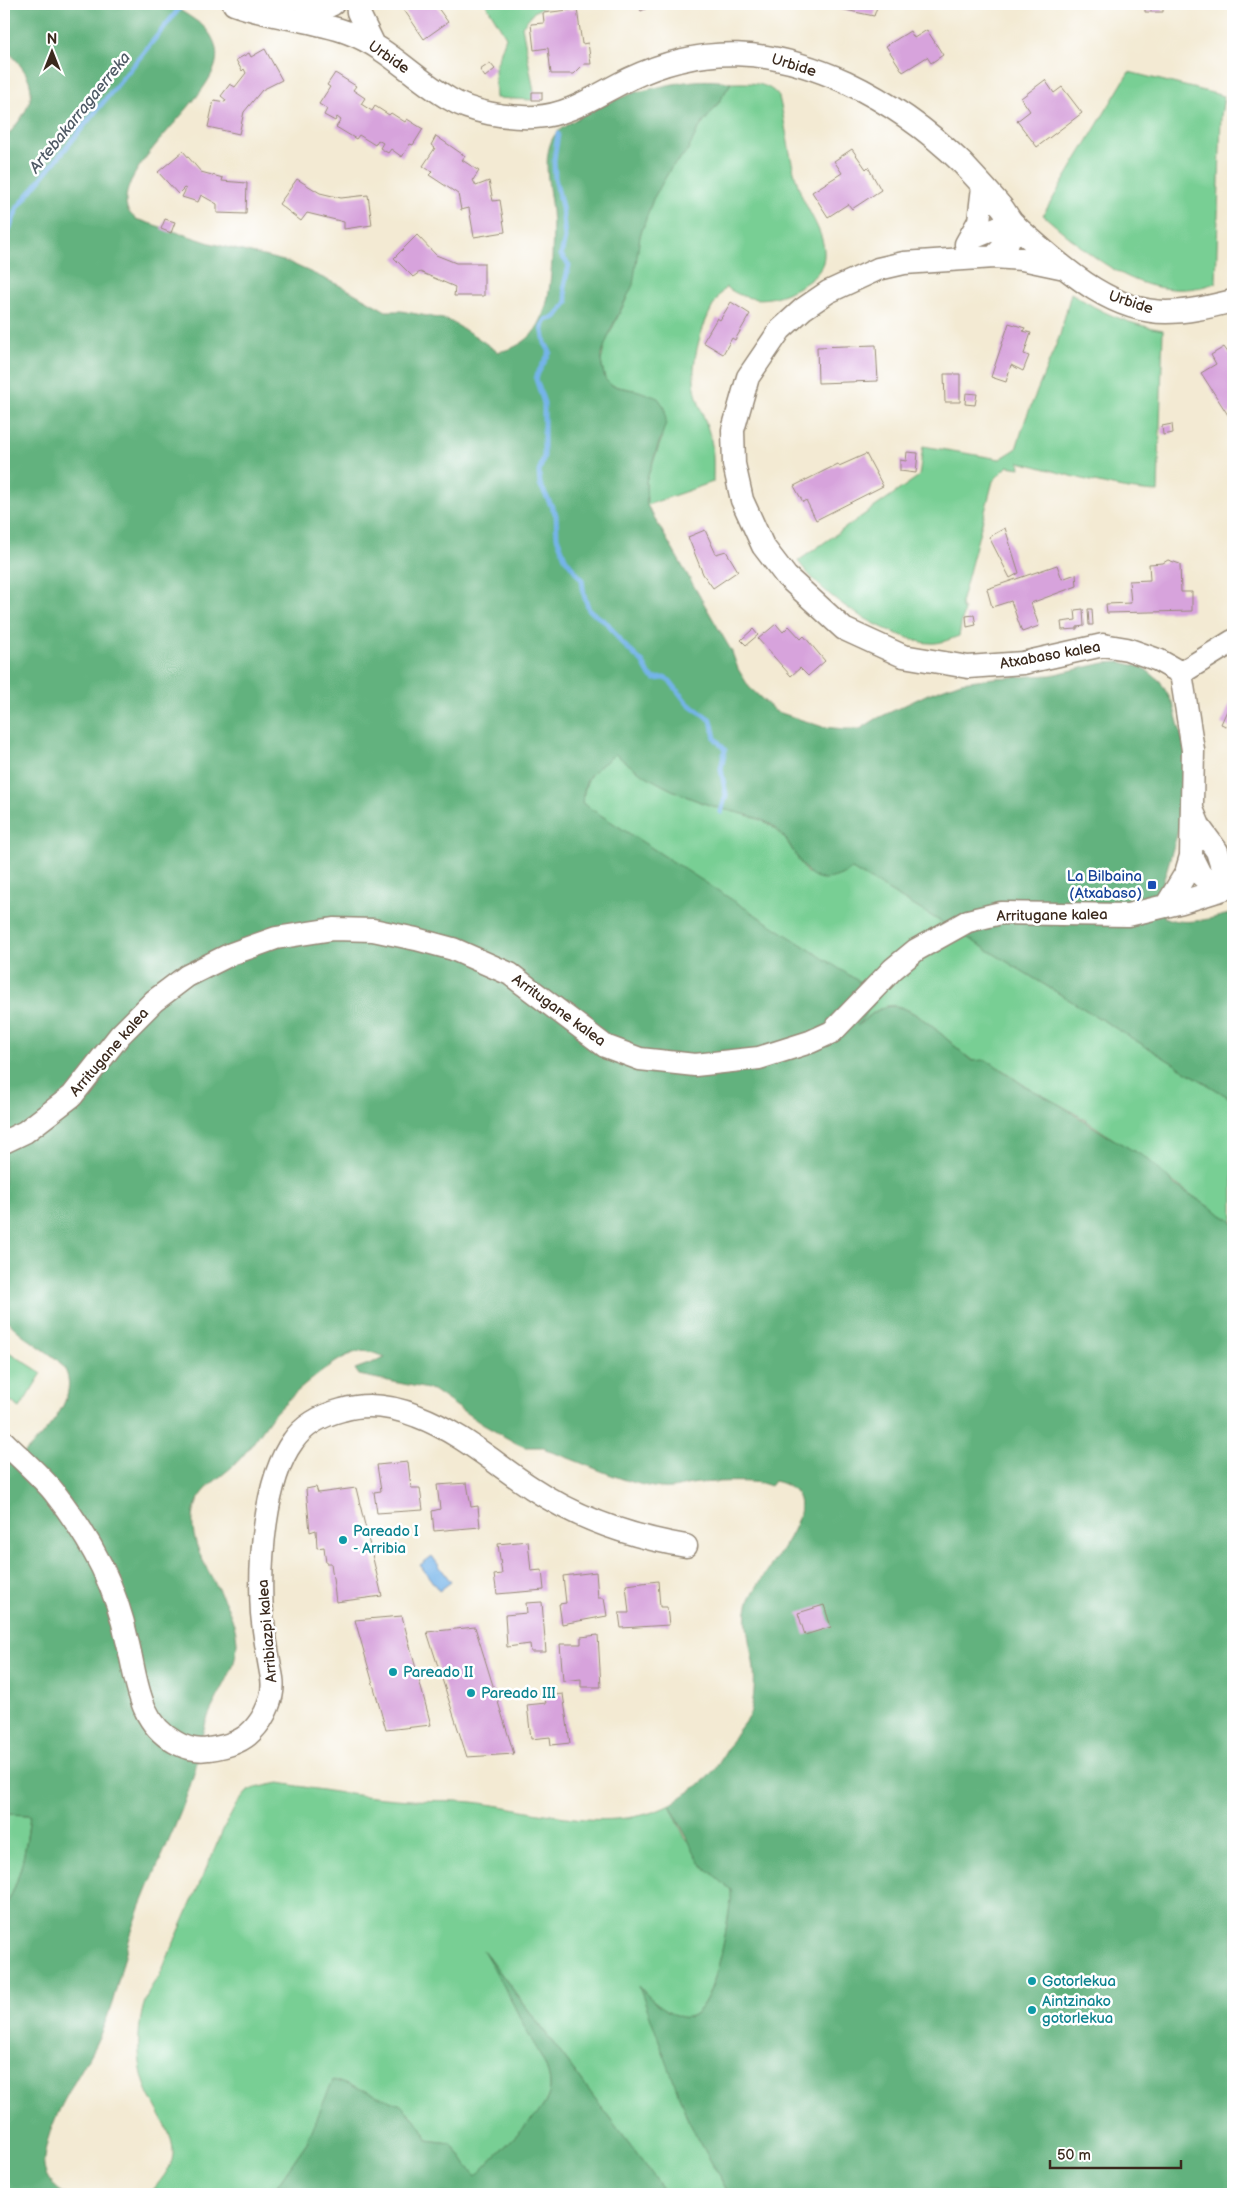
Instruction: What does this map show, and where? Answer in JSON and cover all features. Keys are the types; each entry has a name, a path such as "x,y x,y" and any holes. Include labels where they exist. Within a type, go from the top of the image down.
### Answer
{"street":[{"name":"Urbide","path":"234,4 349,32 374,45 448,98 474,111 534,117 562,113 660,66 694,57 742,53 778,58 846,82 893,109 937,141 963,164 1000,205 1013,223 1062,268 1113,300 1140,308 1164,312 1197,309 1233,301"},
{"path":"303,21 333,4"},
{"path":"334,29 335,10 338,4"},
{"path":"334,29 345,23 357,4"},
{"path":"357,4 358,12 374,45"},
{"path":"951,258 970,239 979,221 983,187"},
{"path":"970,239 999,226 1013,223 1008,242 994,257"},
{"name":"Atxabaso kalea","path":"1062,268 1022,259 994,257 904,262 878,269 828,292 803,309 780,330 748,377 733,430 734,464 742,500 763,546 786,576 844,628 903,656 968,668 1024,663 1103,645 1142,654 1158,660 1181,673"},
{"path":"1166,906 1186,872 1191,856 1192,730 1181,673 1233,641"},
{"path":"1192,808 1200,828 1225,854 1222,868 1225,889"},
{"path":"1191,856 1200,874 1225,889"},
{"name":"Arritugane kalea","path":"4,1142 25,1132 72,1096 120,1035 154,1001 186,976 231,954 276,938 333,929 373,930 416,938 453,949 510,974 605,1046 640,1059 695,1066 759,1058 810,1042 832,1032 893,969 916,950 968,921 1001,913 1128,915 1225,889"},
{"name":"Arribiazpi kalea","path":"4,1442 53,1491 74,1521 101,1566 118,1607 127,1638 139,1696 147,1716 162,1735 183,1747 205,1750 228,1746 251,1733 270,1703 273,1684 262,1614 261,1572 268,1514 275,1480 283,1456 295,1438 310,1425 328,1414 355,1406 386,1406 418,1416 473,1445 533,1489 579,1514 658,1542 686,1546"}],"green space":[{"path":"4,4 166,4 190,16 209,33 215,43 217,54 215,66 207,82 149,153 136,171 128,188 126,204 130,213 136,219 210,243 288,262 345,288 386,311 401,311 448,320 498,352 514,347 526,340 542,318 546,305 551,275 553,229 547,163 550,144 554,136 580,117 637,92 695,81 707,80 731,83 697,131 688,150 671,168 653,199 640,236 633,285 612,327 601,355 601,362 605,379 611,385 639,391 658,398 665,408 666,423 646,481 647,505 732,652 738,669 749,687 775,711 823,727 860,729 876,719 928,694 961,682 1051,675 1104,663 1121,662 1144,668 1160,681 1173,704 1185,750 1181,821 1159,896 1164,917 1172,920 1198,921 1233,913 1233,1100 852,869 835,877 821,879 811,875 781,833 764,821 688,797 638,771 615,754 592,773 586,784 582,803 880,995 857,1026 882,1008 896,1006 907,1010 931,1026 972,1061 983,1060 992,1063 1023,1085 1060,1105 1106,1135 1148,1159 1175,1185 1233,1222 1233,2194 729,2194 688,2120 639,1986 652,2000 668,2011 678,2016 689,2017 699,2010 707,1998 719,1965 731,1901 731,1890 700,1863 670,1805 707,1778 750,1714 753,1701 754,1669 747,1628 748,1605 754,1592 789,1537 798,1519 800,1502 793,1489 774,1481 770,1486 755,1482 732,1482 698,1483 674,1488 658,1488 608,1474 545,1450 546,1448 544,1447 525,1447 482,1424 433,1390 359,1375 355,1369 385,1358 375,1353 364,1351 348,1355 337,1361 289,1399 273,1415 240,1459 207,1488 197,1502 194,1511 193,1527 196,1544 234,1625 237,1642 234,1663 206,1722 189,1790 134,1925 107,2017 95,2046 60,2108 47,2141 44,2158 46,2175 52,2184 65,2194 4,2194 4,1909 19,1875 30,1815 4,1814 4,1453 15,1462 37,1441 59,1413 66,1399 69,1385 65,1371 55,1358 22,1334 4,1317 4,140 24,113 31,95 27,76 18,62 8,52 4,43"},
{"path":"486,4 551,4 535,11 522,26 534,92 532,100 496,98 495,69 506,37"},
{"path":"1129,72 1224,96 1221,116 1216,283 1190,289 1166,288 1143,283 1122,274 1101,261 1043,215"},
{"path":"731,83 757,84 769,88 779,97 797,182 804,202 821,236 824,253 823,262 818,273 809,281 779,296 755,299 733,292 726,287 719,296 706,321 694,363 696,395 712,445 713,482 647,505 646,481 662,438 638,391 611,385 605,379 601,362 605,343 627,298 640,236 653,199 671,168 688,150 697,131"},
{"path":"1071,293 1115,317 1163,330 1158,492 1105,485 1019,462 1020,468 1008,466 993,481 961,603 962,609 964,609 959,636 937,643 918,641 885,629 844,605 819,585 798,561 919,476 923,446 1000,459 1016,449 1026,418 1060,335"},
{"path":"615,753 650,778 675,791 715,807 750,816 770,825 786,840 807,873 842,875 852,869 1233,1100 1233,1222 1076,1114 1032,1090 995,1065 973,1061 932,1026 908,1010 897,1006 883,1007 855,1027 879,995 582,803 586,784 592,773"},
{"path":"4,1349 42,1373 20,1408 4,1397"},
{"path":"279,1783 378,1797 472,1802 572,1818 597,1820 622,1819 646,1814 670,1805 685,1838 731,1890 731,1903 720,1961 704,2003 696,2012 688,2017 677,2016 656,2003 641,1988 688,2120 729,2194 667,2194 487,1955 541,2056 548,2072 550,2088 539,2112 476,2176 451,2143 427,2140 419,2125 404,2109 382,2098 317,2121 307,2142 271,2194 150,2194 167,2171 172,2160 173,2147 171,2138 149,2095 142,2075 139,2030 146,2000 151,1987 159,1977 223,1830 236,1805 247,1792 255,1788"},
{"path":"4,1814 30,1815 19,1875 4,1909"},
{"path":"483,1950 667,2194 271,2194 307,2142 333,2080 401,2105 421,2126 427,2140 451,2143 476,2176 539,2112 546,2101 550,2088 548,2072 505,1988"}],"water":[{"path":"432,1556 451,1582 439,1591 420,1565"}],"building":[{"path":"400,4 435,4 448,22 424,39"},
{"path":"637,4 652,4 653,5 641,11"},
{"path":"826,4 878,4 874,16 826,6"},
{"path":"1145,4 1163,4 1163,12 1145,12"},
{"path":"577,9 582,44 588,43 591,64 584,64 574,74 551,74 548,48 534,50 531,24 544,23 543,13"},
{"path":"927,30 943,55 931,63 927,57 903,72 886,46 910,31 914,38"},
{"path":"265,49 282,80 262,90 244,112 239,134 208,127 214,100 225,102 226,100 221,96 230,84 235,87 246,73 244,69 242,71 236,60 249,53 251,57"},
{"path":"490,63 495,69 485,77 480,70"},
{"path":"335,73 356,86 353,90 365,98 361,104 372,111 375,106 405,122 407,119 423,129 413,145 410,144 402,157 391,149 388,153 380,148 383,143 378,140 375,145 359,135 356,139 336,127 341,120 337,117 335,121 324,115 327,109 319,104 330,87 327,85"},
{"path":"1045,80 1054,93 1062,87 1082,113 1037,147 1017,121 1030,111 1021,98"},
{"path":"532,92 542,92 542,100 532,100"},
{"path":"436,136 465,156 462,160 479,171 473,180 476,186 489,181 493,201 500,200 505,232 474,237 469,208 461,210 458,194 429,175 432,172 423,166 435,148 431,145"},
{"path":"852,149 866,169 868,167 881,190 852,209 848,204 828,217 812,192 842,173 834,161"},
{"path":"183,151 201,172 223,178 222,181 247,183 246,214 217,213 217,204 201,195 198,202 182,197 186,189 184,188 178,194 158,172"},
{"path":"297,179 320,193 341,198 368,195 372,225 344,229 344,222 307,213 301,221 279,204"},
{"path":"165,219 175,222 171,233 161,229"},
{"path":"417,235 436,255 456,263 484,263 484,296 454,296 455,287 420,272 413,277 394,258"},
{"path":"731,302 750,314 735,340 732,338 723,354 703,342 717,318 720,320"},
{"path":"1009,323 1025,328 1023,331 1031,333 1024,354 1029,356 1023,371 1011,365 1006,382 991,377"},
{"path":"876,345 878,381 818,383 817,347"},
{"path":"1224,347 1229,354 1233,351 1233,411 1228,415 1201,373 1216,364 1211,355"},
{"path":"944,374 960,374 960,402 945,402"},
{"path":"966,393 977,394 975,405 965,404"},
{"path":"1172,424 1173,433 1163,435 1162,426"},
{"path":"907,452 918,453 916,473 900,471 900,460 906,461"},
{"path":"866,454 883,486 816,520 806,500 803,502 794,486 838,464 839,466"},
{"path":"1005,528 1019,573 1010,578 989,537"},
{"path":"705,530 716,554 726,551 738,571 713,588 703,574 688,537"},
{"path":"1168,560 1180,564 1181,592 1192,592 1192,611 1107,613 1106,604 1131,603 1129,581 1150,580 1149,564 1163,563"},
{"path":"1057,565 1062,579 1076,574 1077,586 1031,603 1039,626 1022,632 1011,601 992,607 987,589"},
{"path":"1083,609 1084,626 1077,627 1077,629 1062,630 1061,622 1076,620 1075,610"},
{"path":"1088,609 1092,609 1093,625 1089,625"},
{"path":"974,615 976,625 967,627 966,616"},
{"path":"776,624 783,632 789,626 801,639 804,636 825,661 808,676 800,668 791,676 758,639"},
{"path":"753,629 758,635 746,645 741,640"},
{"path":"1233,697 1233,729 1221,724"},
{"path":"408,1462 411,1488 420,1488 423,1510 377,1513 374,1492 381,1491 377,1465"},
{"path":"467,1483 471,1507 478,1506 480,1527 434,1531 432,1511 440,1509 437,1485"},
{"name":"Pareado I - Arribia","path":"316,1487 318,1493 356,1488 382,1596 336,1602 331,1563 326,1563 324,1547 317,1548 316,1530 310,1532 306,1489"},
{"path":"528,1541 531,1571 542,1570 544,1590 497,1594 494,1575 502,1574 498,1544"},
{"path":"596,1572 598,1598 604,1598 607,1616 562,1624 559,1604 566,1603 563,1576"},
{"path":"658,1581 660,1607 667,1607 669,1625 621,1628 619,1613 629,1613 626,1585"},
{"path":"542,1602 546,1652 531,1652 530,1644 507,1647 505,1615 527,1613 526,1603"},
{"path":"824,1605 831,1627 805,1635 798,1613"},
{"name":"Pareado II","path":"402,1616 431,1725 386,1730 355,1620"},
{"name":"Pareado III","path":"475,1627 514,1754 467,1757 427,1632"},
{"path":"598,1635 601,1687 581,1687 581,1679 563,1681 560,1644 581,1644 581,1637"},
{"path":"563,1694 570,1743 551,1745 550,1737 531,1739 527,1705 546,1703 544,1696"}],"waterway":[{"name":"Artebakarragaerreka","path":"4,242 18,207 183,4"},
{"path":"558,134 554,160 555,178 562,207 565,238 561,255 569,265 564,286 567,302 556,317 546,320 542,326 545,343 550,352 536,379 544,403 544,456 539,472 540,484 556,515 557,537 565,558 582,580 589,610 608,624 621,642 643,663 650,676 655,679 664,678 670,681 687,703 711,720 715,738 725,750 721,769 726,795 721,812"}],"place":[{"name":"La Bilbaina (Atxabaso)","path":"1152,885"},
{"name":"Pareado I - Arribia","path":"343,1540"},
{"name":"Pareado II","path":"393,1672"},
{"name":"Pareado III","path":"471,1693"},
{"name":"Gotorlekua","path":"1032,1981"},
{"name":"Aintzinako gotorlekua","path":"1032,2010"}]}
